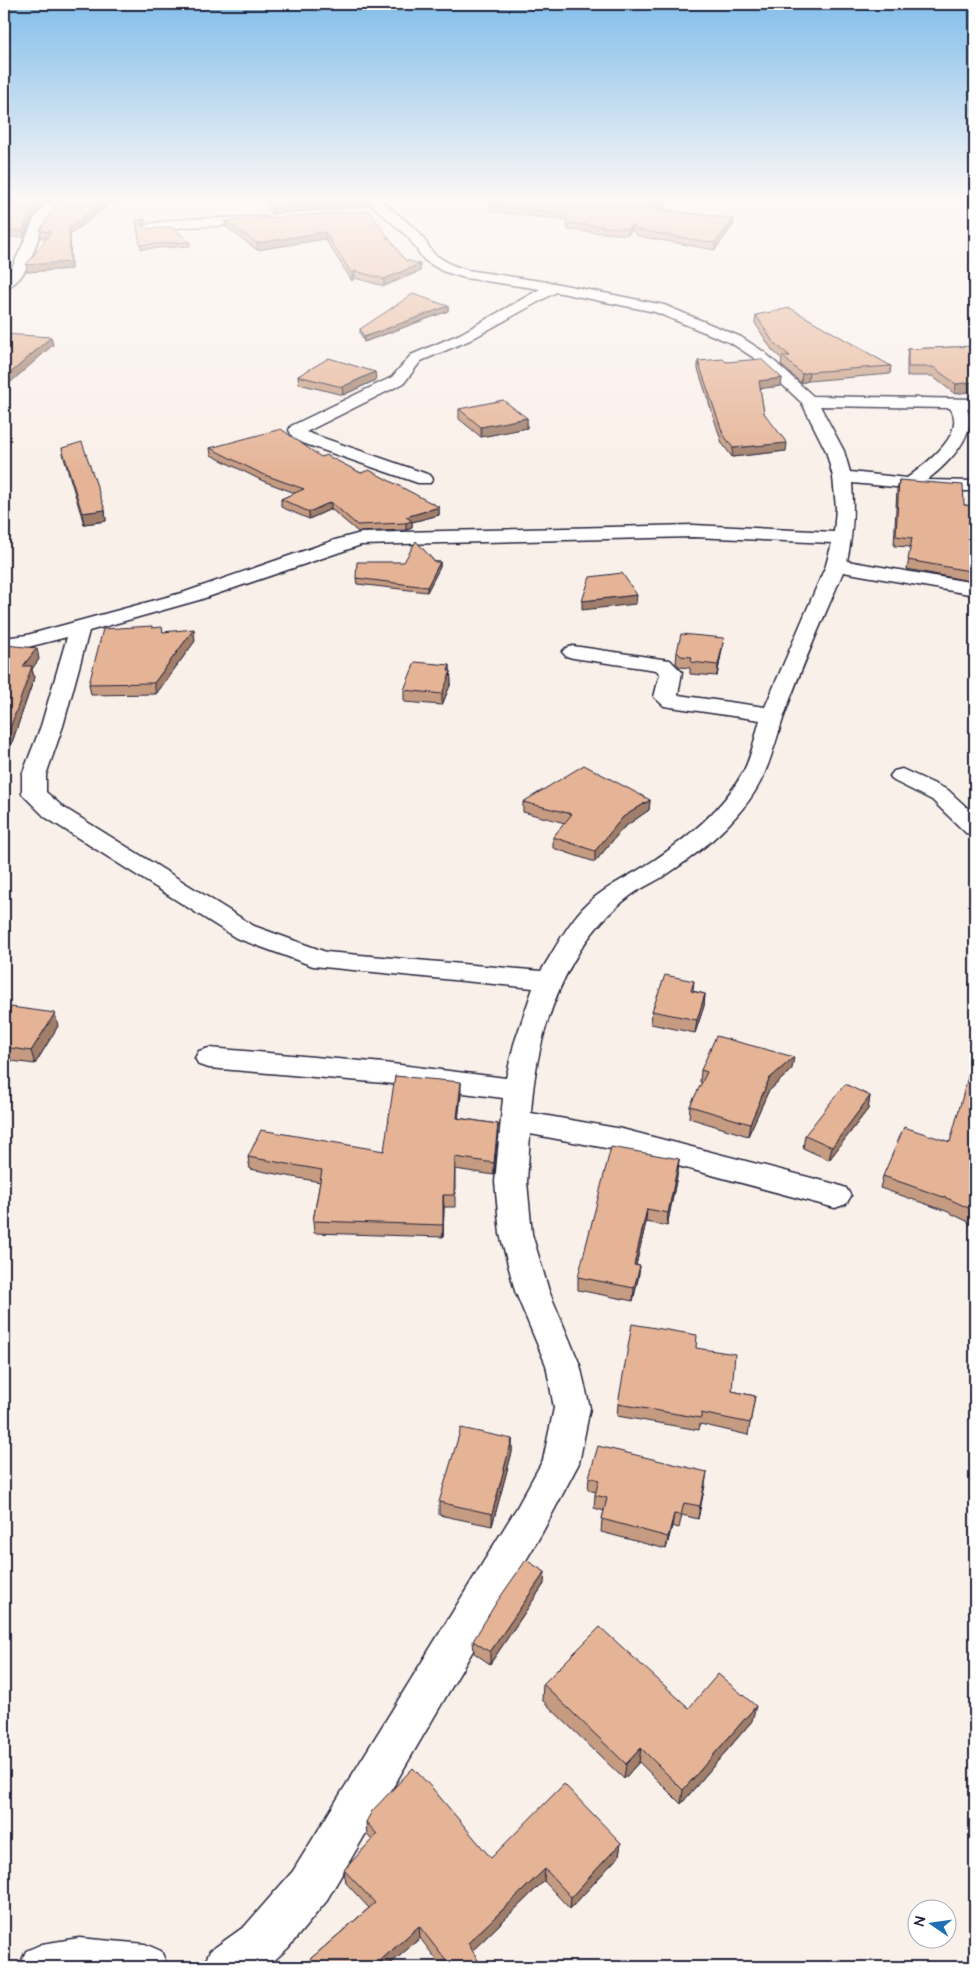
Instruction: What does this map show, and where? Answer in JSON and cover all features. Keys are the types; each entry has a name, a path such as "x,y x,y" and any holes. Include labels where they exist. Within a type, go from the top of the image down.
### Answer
{"street":[{"path":"424,479 300,436 297,430 398,380 416,358 465,336 550,289"},
{"path":"226,1967 242,1960 280,1924 309,1887 529,1521 561,1462 572,1408 563,1365 532,1291 516,1234 512,1182 518,1090 528,1044 550,982 579,932 597,909 623,889 661,867 706,833 735,804 755,773 773,715 836,565 843,538 845,508 842,477 835,451 809,401 759,355 736,340 659,308 564,289"},
{"path":"809,401 954,402 975,404"},
{"path":"911,483 931,469 950,448 960,432 962,415 954,402"},
{"path":"842,477 975,486"},
{"path":"4,644 28,640 192,596 342,544 361,540 693,531 843,538"},
{"path":"836,565 975,588"},
{"path":"80,626 52,726 34,775 34,794 54,812 245,932 323,960 550,982"},
{"path":"572,652 662,665 670,672 665,697 672,701 773,715"},
{"path":"902,776 940,795 975,828"},
{"path":"210,1058 384,1074 518,1090"},
{"path":"516,1121 622,1140 836,1196"},
{"path":"42,1967 79,1961 145,1967"}],"building":[{"path":"413,294 448,306 364,337 360,329"},
{"path":"790,308 891,366 802,374 782,356 790,356 773,342 756,315"},
{"path":"4,334 51,337 4,379"},
{"path":"975,346 975,382 956,384 933,367 908,367 908,349"},
{"path":"329,358 375,372 342,387 298,376"},
{"path":"723,359 726,362 761,359 782,378 759,381 764,413 787,443 733,448 723,434 698,361"},
{"path":"503,400 527,418 481,427 459,409"},
{"path":"281,429 321,457 326,455 361,473 369,470 439,507 406,517 412,521 405,523 357,525 331,502 309,512 281,499 304,489 262,474 210,448"},
{"path":"82,442 105,510 82,513 62,448"},
{"path":"899,480 963,485 964,505 975,506 975,572 908,560 912,538 896,536"},
{"path":"416,541 435,562 440,562 427,587 356,578 357,562 404,562"},
{"path":"622,573 637,595 582,601 590,577"},
{"path":"152,626 152,628 162,627 163,632 194,629 154,683 89,684 103,629"},
{"path":"681,634 724,638 718,665 691,662 692,657 681,656 677,652"},
{"path":"4,645 37,648 23,666 32,666 6,740 4,740"},
{"path":"415,662 450,665 448,671 451,671 442,694 404,690"},
{"path":"584,765 650,800 623,817 595,851 553,837 572,814 523,802"},
{"path":"665,975 694,981 691,991 705,994 697,1020 652,1011"},
{"path":"11,1007 55,1013 31,1051 4,1047 4,1019"},
{"path":"716,1036 794,1057 769,1079 750,1124 690,1106 707,1072 701,1070"},
{"path":"969,1073 975,1075 975,1211 949,1199 883,1176 904,1127 950,1142"},
{"path":"395,1076 461,1082 457,1118 498,1124 494,1163 455,1157 454,1195 443,1195 443,1225 313,1221 322,1170 248,1157 261,1130 384,1151"},
{"path":"845,1084 870,1096 832,1147 805,1135"},
{"path":"611,1147 679,1159 668,1213 647,1209 634,1265 640,1266 634,1288 578,1277"},
{"path":"632,1324 697,1335 696,1348 735,1354 732,1391 755,1396 750,1423 701,1413 701,1418 618,1404"},
{"path":"461,1428 512,1439 492,1514 439,1502"},
{"path":"598,1446 707,1472 700,1506 684,1503 681,1515 674,1514 668,1537 602,1519 607,1498 595,1495 599,1480 589,1477"},
{"path":"526,1560 545,1572 490,1652 473,1641 496,1603"},
{"path":"600,1627 689,1708 718,1674 756,1706 683,1790 641,1748 626,1764 543,1684"},
{"path":"413,1768 491,1858 564,1784 621,1843 571,1897 545,1869 468,1943 482,1967 451,1967 419,1926 373,1967 301,1967 375,1903 344,1870 377,1834 366,1822 372,1811"}]}
